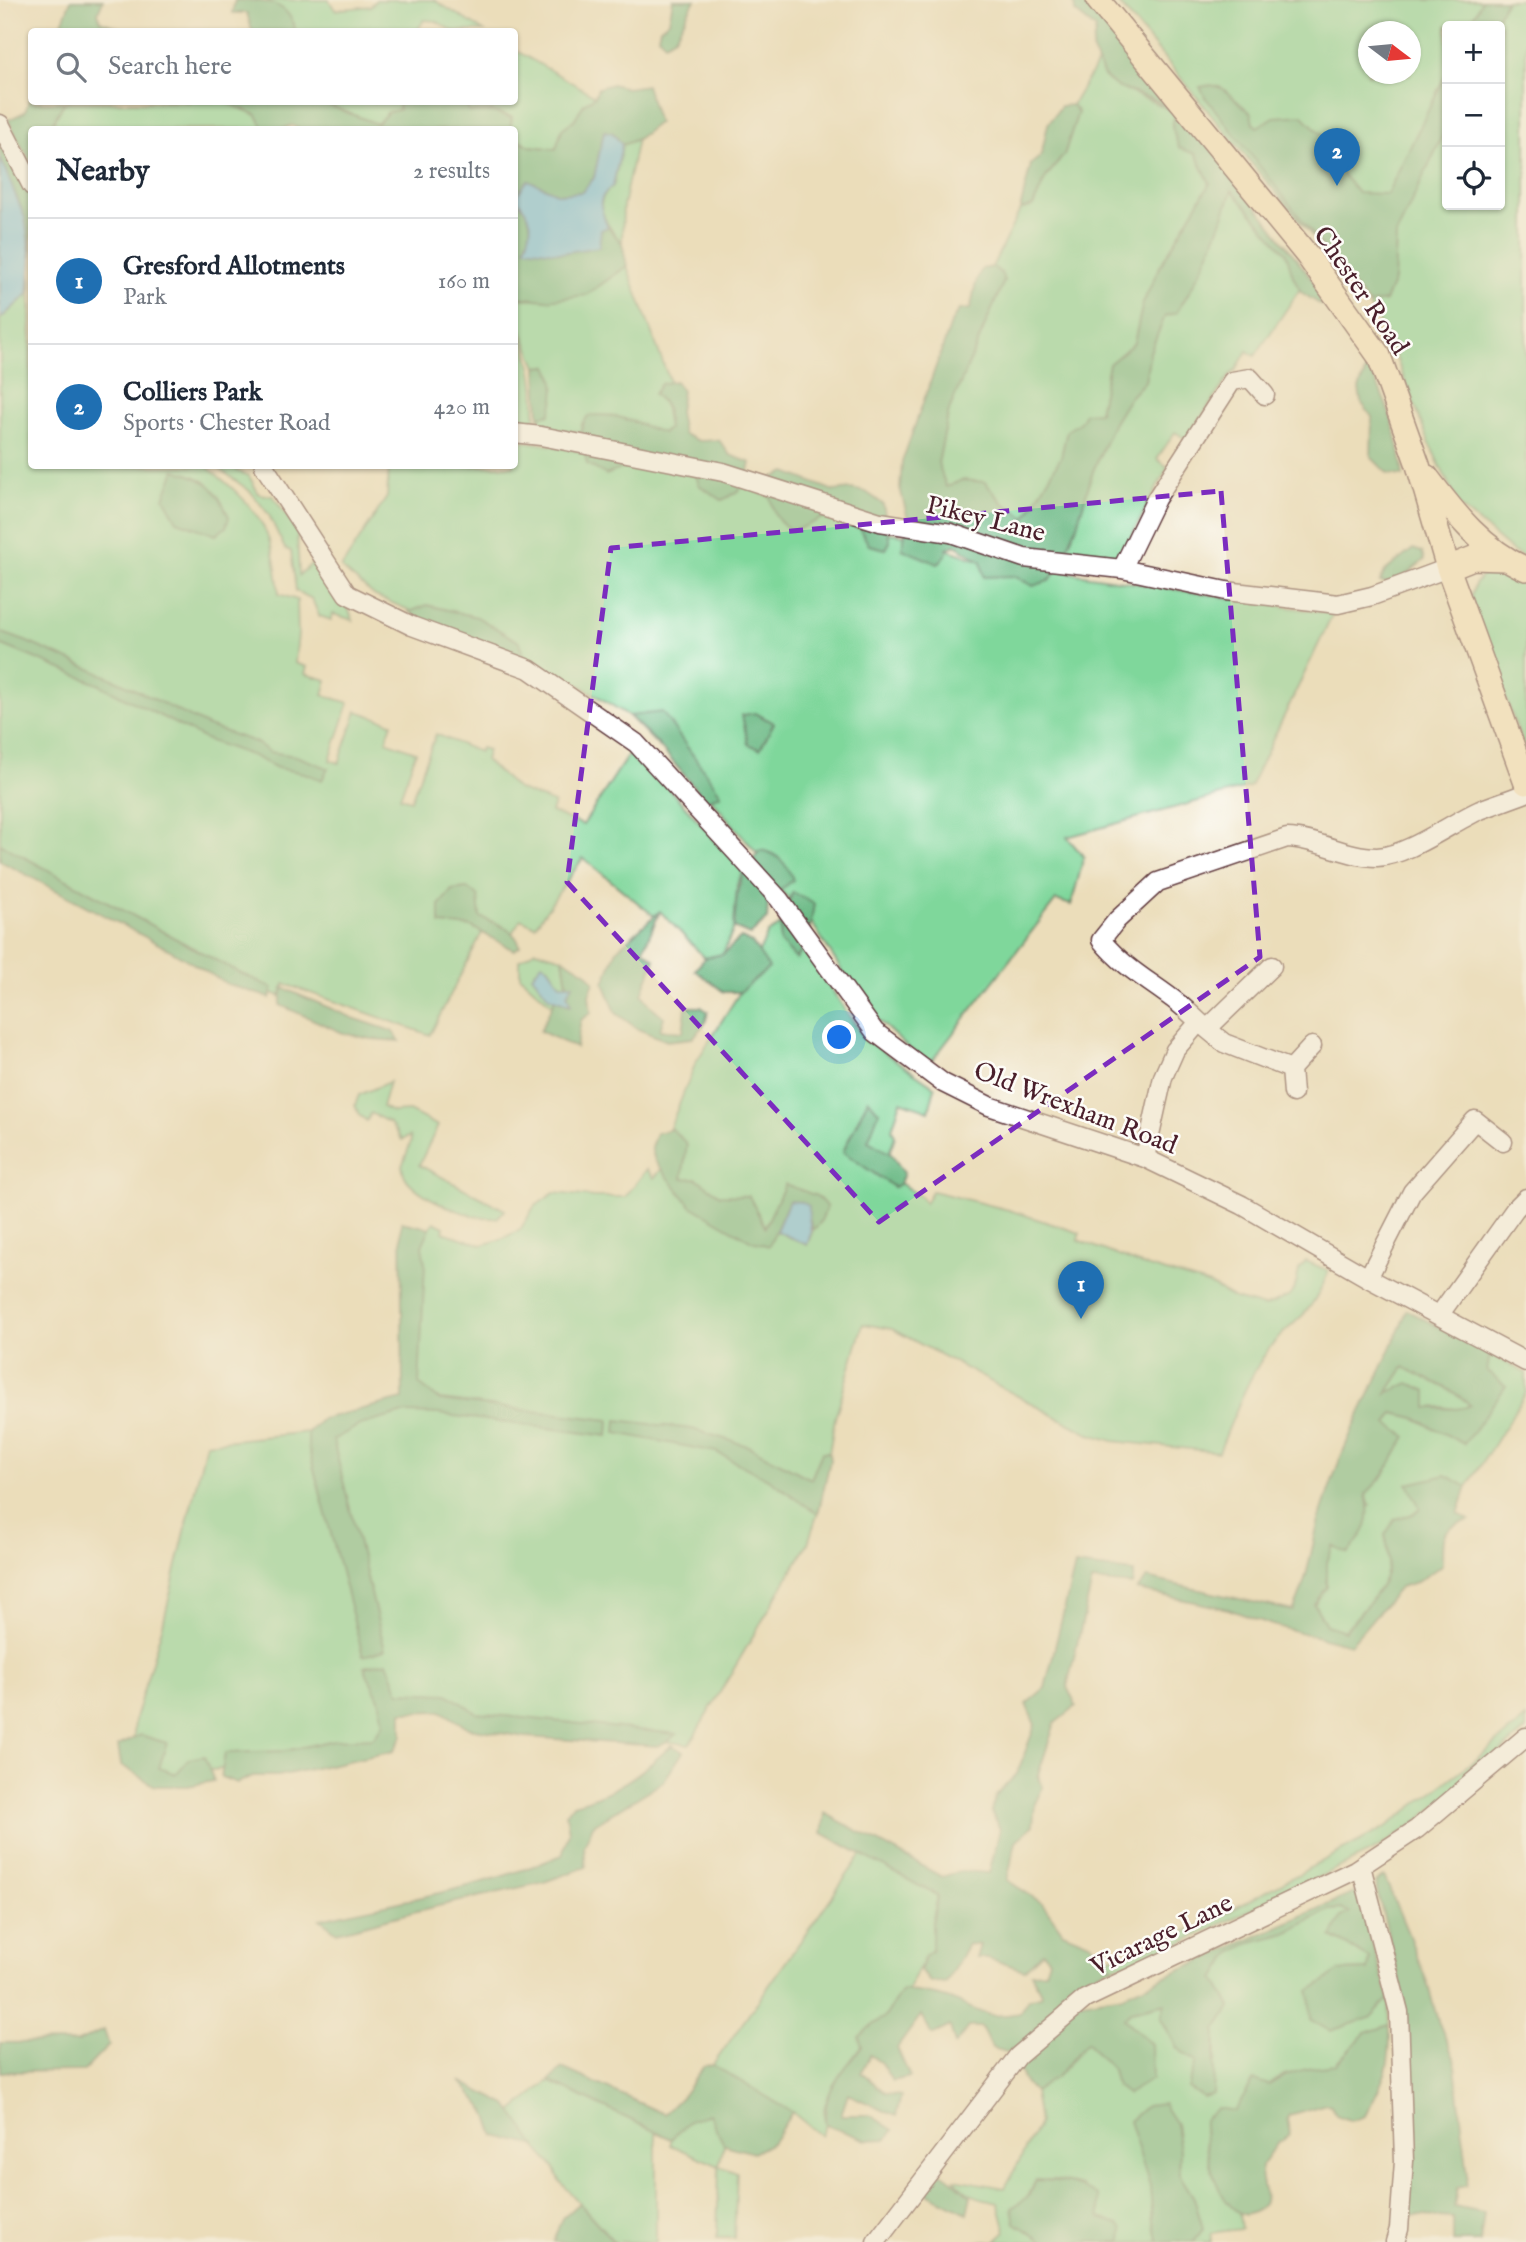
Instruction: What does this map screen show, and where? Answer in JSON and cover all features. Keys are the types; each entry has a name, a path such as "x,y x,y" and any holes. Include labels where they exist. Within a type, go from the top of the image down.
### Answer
{"main road":[{"name":"Chester Road","path":"1098,0 1307,255 1379,356 1418,465 1448,568 1526,783"},
{"path":"1418,465 1459,518 1503,559 1526,569"},
{"path":"1448,568 1473,558 1503,559"}],"street":[{"path":"0,124 28,178"},
{"path":"1122,569 1156,499 1231,381 1250,378 1265,395"},
{"name":"Pikey Lane","path":"518,433 723,472 880,522 951,533 1024,558 1122,569 1226,591 1338,604 1371,596 1448,568"},
{"name":"Old Wrexham Road","path":"266,469 347,594 412,626 528,669 636,743 779,898 875,1032 943,1083 989,1106 1144,1158 1242,1205 1368,1278 1526,1362"},
{"path":"1291,1069 1224,1043 1177,1002 1148,983 1114,955 1101,940 1117,920 1158,882 1184,872 1287,838 1301,838 1375,857 1391,855 1480,810 1526,793"},
{"path":"1144,1158 1163,1077 1175,1050 1272,966"},
{"path":"1293,1093 1291,1069 1312,1046"},
{"path":"1368,1278 1412,1192 1475,1120 1503,1142"},
{"path":"1440,1314 1515,1209 1526,1198"},
{"name":"Vicarage Lane","path":"876,2242 1018,2056 1085,2000 1361,1866 1417,1829 1526,1737"},
{"path":"1361,1866 1399,2012 1404,2161 1399,2229 1395,2242"}],"highlighted area":[{"path":"1221,491 1260,957 879,1222 567,882 611,548"}],"green space":[{"path":"71,0 103,0 98,12 100,21 120,28 60,28"},
{"path":"235,0 265,2 287,13 294,28 251,28 247,13 232,13"},
{"path":"268,0 329,0 335,10 371,6 376,0 434,0 479,28 448,28 436,21 424,20 419,28 295,28 294,23"},
{"path":"673,0 695,0 675,37 665,43 658,36 660,28 669,21"},
{"path":"1074,0 1091,0 1171,106 1170,111 1157,101 1117,87 1104,76 1092,49 1096,29 1075,12"},
{"path":"1116,0 1493,0 1482,21 1442,21 1442,107 1357,290"},
{"path":"1482,0 1506,0 1496,21 1472,21"},
{"path":"1506,0 1526,0 1526,558 1513,552 1459,506 1431,447 1389,340 1368,304 1385,301 1394,280 1396,235 1442,137 1442,210 1505,210 1505,21 1496,21"},
{"path":"518,52 595,96 584,104 574,120 562,129 556,149 530,146 518,139 518,126 510,126 512,117 491,111 470,112 466,105 518,105"},
{"path":"1099,60 1103,74 1109,81 1169,110 1171,106 1176,111 1172,127 1196,154 1210,183 1159,268 1143,303 1134,343 1109,364 1099,412 1067,431 1061,457 1026,518 1002,502 984,482 946,487 938,463 949,410 1004,281 1001,273 992,267 1020,210 1033,206 1046,177 1064,155 1078,112 1072,105"},
{"path":"1442,82 1442,137 1396,235 1394,280 1385,301 1368,304 1205,97 1200,87 1211,85 1222,88 1251,113 1253,123 1257,127 1274,117 1302,115 1332,144 1330,159 1358,193 1387,194"},
{"path":"612,84 627,88 646,85 658,123 637,139 622,145 613,133 604,131 594,178 582,192 559,194 528,180 528,214 532,230 526,247 608,227 622,243 627,266 586,295 547,300 518,297 518,139 530,146 556,149 562,129 574,120 584,104 595,96 598,88"},
{"path":"28,103 63,105 51,126 28,126 28,158 8,120 25,112"},
{"path":"63,105 232,105 257,115 262,126 51,126"},
{"path":"232,105 328,105 377,124 388,112 399,110 398,105 466,105 470,112 491,111 512,118 511,126 262,126 257,115"},
{"path":"329,105 398,105 399,110 388,112 377,124"},
{"path":"1072,105 1078,112 1064,155 1046,177 1033,206 1020,210 1031,164 1041,156 1048,124 1061,106"},
{"path":"1176,111 1187,115 1331,304 1321,305 1301,292 1286,253 1232,190 1215,238 1194,284 1176,313 1165,316 1150,352 1145,381 1129,398 1113,424 1093,471 1076,528 1058,569 1049,581 1033,586 1014,576 984,577 981,561 955,545 947,549 946,555 938,564 902,549 908,519 900,488 902,462 952,321 959,310 970,309 982,269 992,267 1001,273 1004,281 949,410 938,463 946,487 962,480 985,482 1002,502 1026,518 1061,457 1067,431 1080,422 1085,413 1099,412 1109,364 1134,343 1143,303 1159,268 1210,183 1196,154 1179,148 1172,127"},
{"path":"0,132 28,188 28,238 25,218 0,157"},
{"path":"637,139 623,206 622,243 602,215 602,200 613,186 622,145"},
{"path":"1232,190 1287,253 1293,276 1300,289 1255,356 1247,351 1186,439 1175,432 1157,459 1168,467 1121,556 1114,563 1063,556 1076,528 1093,471 1113,424 1129,398 1145,381 1150,352 1165,315 1177,312 1194,283 1215,238"},
{"path":"627,266 670,382 661,384 668,429 662,433 647,427 582,423 581,432 543,428 539,416 550,414 548,366 537,367 518,322 518,298 586,295"},
{"path":"28,294 28,469 209,469 238,494 260,520 272,551 279,594 297,600 295,663 307,667 305,674 327,680 323,695 349,703 330,760 339,763 357,711 392,723 386,741 416,752 400,797 411,800 436,734 479,752 481,748 488,750 485,760 517,789 554,803 551,812 583,825 632,749 744,870 737,884 734,928 723,954 705,958 660,911 654,916 583,858 535,926 521,919 512,933 503,926 480,917 477,896 467,888 452,890 485,927 430,1035 285,984 280,996 231,976 0,854 0,319","holes":["175,471 196,477 215,491 229,517"]},
{"path":"518,328 532,372 535,425 523,425 520,414 522,372 518,363"},
{"path":"548,366 555,389 553,401 550,414 539,416 537,367"},
{"path":"1367,367 1381,392 1391,419 1403,476 1388,474 1371,457 1372,417 1361,402 1359,389"},
{"path":"675,381 682,391 679,412 683,434 699,441 719,440 730,455 751,463 742,486 722,500 699,485 693,465 635,454 630,465 606,475 587,464 582,427 588,416 617,417 663,433 668,429 666,406 654,394 661,384"},
{"path":"518,440 743,486 822,518 862,529 905,535 981,561 1058,569 1333,614 1250,787 1067,837 1084,857 1071,905 1056,900 931,1062 908,1048 878,1020 852,987 812,923 780,890 757,853 711,799 629,716 581,686 524,658 375,596 341,568 387,497 389,469 518,469"},
{"path":"220,469 236,469 249,476 259,494 273,496 297,531 299,575 317,559 343,597 353,620 333,614 331,620 319,616 312,599 296,591 291,551 285,549 269,515 251,492"},
{"path":"175,470 196,477 215,491 229,517 226,527 216,535 177,521 164,498"},
{"path":"786,472 834,491 851,489 866,492 883,504 890,542 886,549 869,545 862,533 860,520 843,516 826,516 790,530 778,520 767,480"},
{"path":"1413,549 1422,552 1424,560 1398,580 1380,582 1385,571"},
{"path":"1503,571 1526,582 1526,754 1471,596 1475,584 1485,572"},
{"path":"427,605 477,617 519,642 524,658 420,620 409,612"},
{"path":"0,632 118,681 208,726 255,742 270,752 296,756 328,768 322,780 304,773 277,768 253,756 207,740 100,685 0,644"},
{"path":"662,712 721,794 706,801 657,743 629,716"},
{"path":"755,713 774,723 760,749 748,744 742,715"},
{"path":"0,844 236,971 273,988 270,998 227,984 172,951 0,861"},
{"path":"760,850 781,860 793,880 768,900 767,919 750,935 734,928 736,904 742,878"},
{"path":"467,888 478,896 480,917 509,931 520,946 514,950 472,927 440,924 440,904 452,890"},
{"path":"793,892 814,904 806,940 796,959 780,942 781,917"},
{"path":"660,911 643,950 655,959 642,994 664,1017 660,1030 683,1032 686,1007 701,1007 708,1012 705,1023 693,1038 667,1041 638,1029 616,1013 604,983 617,949"},
{"path":"786,922 865,1039 935,1087 929,1111 901,1101 892,1129 895,1136 889,1153 868,1141 878,1112 868,1099 843,1152 894,1187 900,1183 925,1203 932,1191 1009,1210 1080,1233 1078,1240 1139,1264 1210,1285 1235,1299 1264,1307 1290,1296 1299,1270 1306,1261 1329,1271 1308,1309 1274,1342 1252,1376 1219,1452 1113,1441 1087,1433 892,1329 863,1324 835,1418 820,1506 808,1543 689,1745 471,1719 444,1703 390,1704 388,1739 235,1768 197,1771 177,1780 154,1775 133,1750 135,1719 163,1624 206,1443 308,1432 411,1405 408,1230 426,1233 434,1222 444,1227 443,1232 482,1245 520,1230 534,1207 554,1193 625,1197 647,1169 654,1178 665,1165 669,1130 696,1062 740,992 768,933","holes":["786,1191 823,1208 820,1223 813,1230 807,1245 776,1231"]},
{"path":"741,938 752,943 769,968 740,992 724,992 695,970 705,958 723,954"},
{"path":"535,950 563,958 567,984 560,984 549,968 549,997 555,999 552,1005 520,976 520,960"},
{"path":"563,958 587,973 594,982 589,995 591,1013 581,1020 576,1048 540,1031 555,999 570,1005 567,994 572,984 567,984"},
{"path":"283,988 353,1018 392,1031 400,1041 343,1033 280,1005"},
{"path":"389,1082 382,1107 393,1112 409,1111 438,1126 419,1165 505,1210 497,1218 475,1216 437,1202 407,1179 402,1166 411,1142 410,1136 402,1140 390,1123 371,1113 367,1121 359,1115 355,1105 359,1095"},
{"path":"868,1099 879,1112 868,1141 891,1154 904,1173 900,1183 894,1187 843,1152"},
{"path":"672,1129 687,1144 682,1179 696,1178 720,1195 749,1196 765,1227 785,1184 817,1196 827,1207 820,1223 813,1230 808,1215 789,1201 769,1246 752,1241 691,1206 655,1161 651,1147 656,1133"},
{"path":"401,1222 430,1228 422,1246 425,1264 419,1384 440,1400 609,1420 608,1436 438,1414 404,1413 360,1425 333,1440 385,1650 363,1656 308,1446 308,1432 322,1419 403,1399"},
{"path":"1407,1310 1490,1354 1487,1371 1506,1386 1464,1444 1415,1418 1394,1413 1387,1424 1406,1436 1384,1475 1366,1494 1368,1520 1359,1540 1348,1553 1333,1546 1327,1562 1327,1587 1314,1604 1326,1625 1345,1631 1373,1598 1385,1577 1388,1551 1385,1535 1395,1519 1413,1514 1420,1508 1408,1484 1446,1475 1467,1487 1458,1514 1469,1520 1452,1527 1444,1535 1442,1565 1417,1582 1400,1587 1350,1645 1272,1625 1228,1609 1137,1590 1147,1578 1293,1611 1337,1467","holes":["1404,1367 1447,1388 1470,1405 1455,1409 1427,1408 1427,1391 1409,1383 1387,1393"]},
{"path":"1490,1354 1526,1373 1526,1393 1467,1487 1446,1475 1420,1508 1385,1535 1388,1564 1385,1577 1364,1609 1344,1631 1326,1625 1314,1604 1327,1587 1327,1562 1333,1545 1370,1506 1366,1494 1384,1475 1406,1436 1387,1424 1394,1413 1415,1418 1464,1444"},
{"path":"1404,1367 1471,1405 1462,1410 1426,1408 1386,1394"},
{"path":"617,1420 692,1429 748,1446 811,1479 822,1452 829,1452 830,1461 818,1514 770,1480 716,1452 616,1433"},
{"path":"1075,1565 1134,1572 1132,1585 1092,1581 1067,1687 1076,1706 1055,1723 1038,1775 1043,1787 1035,1803 1033,1825 1016,1842 1007,1880 1042,1903 1063,1932 1092,1944 1113,1967 1085,1977 1060,2002 1069,2004 1123,1995 1356,1892 1389,1998 1370,2018 1330,2031 1311,2020 1309,1991 1340,1971 1368,1970 1370,1958 1332,1937 1341,1917 1349,1913 1341,1909 1329,1910 1286,1933 1251,1942 1230,1954 1215,1979 1231,2007 1216,2030 1213,2094 1203,2097 1188,2088 1196,2062 1177,2048 1161,2018 1165,2003 1131,2011 1124,2019 1151,2044 1152,2079 1127,2094 1116,2086 1112,2069 1087,2042 1056,2077 1034,2092 1024,2082 1014,2054 992,2048 981,2027 968,2027 955,2045 950,2026 932,2035 921,2015 897,2048 910,2077 892,2081 881,2063 870,2055 861,2073 886,2093 901,2096 896,2116 848,2094 841,2115 870,2115 893,2130 887,2139 866,2140 826,2125 825,2113 830,2092 862,2046 859,2037 885,2017 902,1990 940,1996 995,2015 1019,2013 1028,1999 1042,1995 1031,1973 1045,1972 1049,1959 1043,1952 1024,1970 988,1958 976,1958 980,1945 968,1944 946,1983 930,1982 920,1970 924,1957 932,1950 932,1923 938,1896 822,1833 825,1813 942,1877 961,1871 989,1873 1000,1829 991,1811 996,1795 1017,1774 1035,1725 1026,1704 1045,1688"},
{"path":"387,1662 399,1692 447,1694 477,1713 677,1734 657,1746 525,1737 468,1728 441,1711 402,1712 402,1736 394,1751 278,1776 253,1776 237,1783 221,1777 225,1753 285,1751 334,1740 373,1738 384,1723 379,1699 364,1667"},
{"path":"1526,1718 1526,1730 1412,1826 1373,1851 1157,1955 1113,1967 1103,1958 1137,1952 1211,1921 1386,1827"},
{"path":"140,1735 167,1743 159,1768 176,1774 189,1759 204,1756 214,1781 188,1786 155,1786 121,1765 118,1746"},
{"path":"672,1745 683,1752 663,1782 593,1825 584,1847 586,1867 544,1882 337,1932 320,1919 473,1885 562,1855 569,1832 566,1814 573,1804 601,1795 626,1782"},
{"path":"862,1854 938,1896 932,1923 932,1950 907,1991 902,1990 885,2017 871,2026 862,2046 833,2086 823,2110 826,2125 821,2136 792,2112 713,2065"},
{"path":"1384,1876 1454,2058 1468,2175 1466,2186 1457,2188 1454,2207 1484,2213 1480,2242 1453,2242 1453,2218 1405,2215 1409,2036 1400,1981 1375,1883"},
{"path":"1341,1909 1351,1913 1332,1937 1370,1958 1368,1970 1340,1971 1311,2020 1330,2031 1370,2018 1389,1998 1390,2025 1365,2033 1335,2065 1284,2075 1235,2111 1208,2115 1204,2120 1212,2170 1223,2195 1239,2213 1241,2229 1211,2233 1211,2242 1193,2242 1203,2229 1194,2198 1179,2174 1180,2150 1130,2121 1150,2187 1153,2222 1160,2242 1121,2242 1123,2230 1100,2218 1082,2186 1055,2180 1036,2180 1015,2223 1045,2242 976,2242 996,2241 1006,2232 998,2202 968,2193 955,2179 1005,2188 1039,2123 1034,2092 1056,2077 1087,2042 1112,2069 1116,2086 1151,2044 1124,2019 1131,2011 1166,2003 1161,2018 1177,2048 1196,2062 1216,2061 1216,2030 1231,2007 1215,1979 1230,1954 1251,1942 1286,1933 1329,1910"},
{"path":"1390,2025 1388,2063 1365,2116 1352,2121 1336,2115 1331,2105 1326,2104 1289,2115 1287,2119 1290,2135 1277,2144 1261,2166 1265,2195 1261,2207 1245,2215 1235,2210 1226,2200 1213,2174 1206,2145 1204,2120 1217,2108 1235,2111 1254,2080 1269,2085 1293,2073 1335,2065 1365,2033"},
{"path":"104,2030 109,2045 84,2071 0,2072 0,2043 78,2042"},
{"path":"713,2065 792,2112 773,2142 753,2153 724,2145 709,2114 689,2121 671,2139 549,2081 562,2068 664,2114 683,2095 704,2066"},
{"path":"460,2081 507,2105 536,2146 495,2136 486,2111"},
{"path":"549,2081 656,2132 656,2242 614,2242 560,2181 555,2169 535,2146 512,2112"},
{"path":"1163,2104 1176,2124 1180,2150 1179,2174 1194,2198 1203,2229 1193,2242 1159,2242 1153,2222 1150,2186 1129,2121 1146,2106"},
{"path":"709,2114 724,2145 719,2166 671,2145 671,2139 689,2121"},
{"path":"719,2166 737,2173 734,2238 717,2238"},
{"path":"941,2172 971,2196 967,2213 927,2193"},
{"path":"1036,2180 1068,2183 1098,2196 1100,2218 1119,2224 1123,2230 1122,2242 1045,2242 1015,2223 1012,2208 1030,2195"},
{"path":"579,2203 614,2242 553,2242 562,2218"}],"water":[{"path":"604,131 613,133 622,145 613,186 601,200 601,209 608,227 601,230 599,247 562,253 525,248 531,226 518,201 518,193 528,180 559,194 582,192 594,178"},
{"path":"0,157 25,218 28,238 28,294 0,319"},
{"path":"542,963 560,984 573,984 567,994 571,1005 549,997 532,975"},
{"path":"789,1201 802,1202 809,1206 811,1228 807,1245 776,1231"}],"place":[{"name":"Colliers Park","path":"1337,186"},
{"name":"Gresford Allotments","path":"1081,1319"}]}
